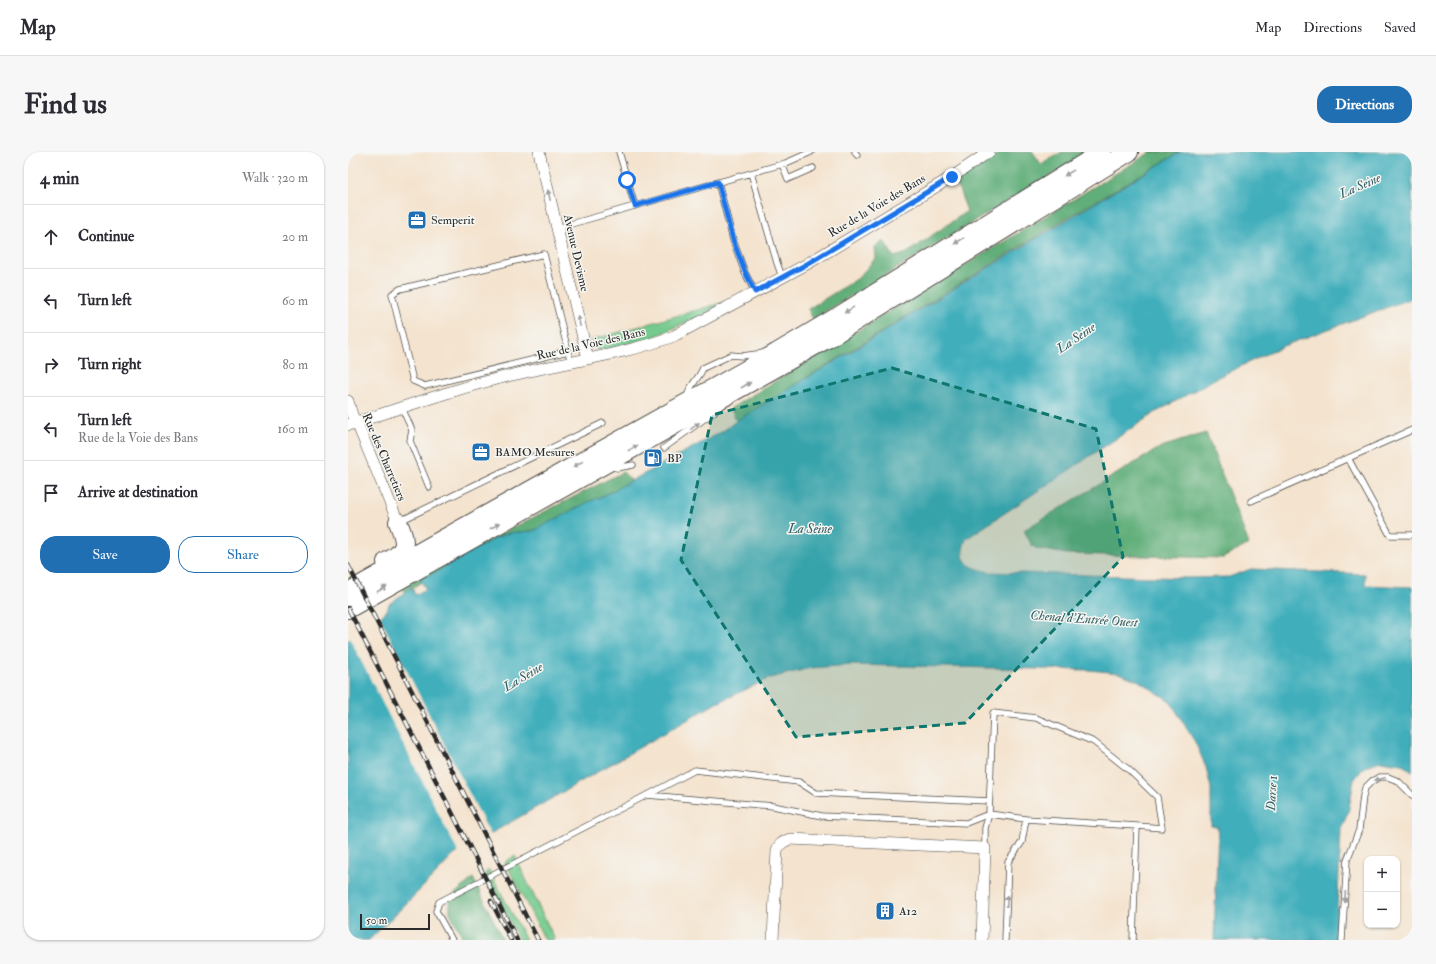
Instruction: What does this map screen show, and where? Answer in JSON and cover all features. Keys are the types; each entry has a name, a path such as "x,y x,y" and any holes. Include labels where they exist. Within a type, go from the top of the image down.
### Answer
{"main road":[{"path":"350,591 776,353 845,312 1102,152"},
{"path":"348,609 721,400 834,334 1129,152"},
{"path":"401,529 410,540 420,540 435,535 446,538"},
{"path":"350,591 360,577 399,555 403,549 401,529"}],"street":[{"name":"Avenue Devisme","path":"539,152 588,359"},
{"name":"Rue de la Voie des Bans","path":"352,424 475,385 517,374 619,354 654,344 674,336 807,264 952,177 989,152"},
{"name":"Rue des Charretiers","path":"348,401 352,415 352,424 401,529"},
{"path":"773,940 777,850 784,840 984,848 982,940"}],"lane":[{"path":"619,152 635,206"},
{"path":"557,228 782,164 810,152"},
{"path":"782,164 788,179 813,168"},
{"path":"751,173 782,277"},
{"path":"718,182 733,240 745,272 755,292"},
{"path":"568,351 425,386 412,381 392,294 400,289 544,254 571,363"},
{"path":"664,448 716,411 721,400"},
{"path":"402,408 412,430 410,441 428,486"},
{"path":"401,529 603,423"},
{"path":"1251,501 1412,430"},
{"path":"1348,458 1390,535 1412,535"},
{"path":"604,465 617,468 633,465"},
{"path":"647,795 773,806 822,816 966,823 989,814 1026,819 1162,828 1156,797 1129,770 1094,742 1036,718 994,713 989,814 985,828 984,848"},
{"path":"452,940 436,911 439,902 695,770 798,782 816,793 989,801"},
{"path":"1342,940 1346,860 1359,830 1365,788 1372,781 1380,777 1388,777 1398,781 1412,795"},
{"path":"1005,940 1008,862 1022,842 1026,819"},
{"path":"1133,940 1137,826"}],"highlighted area":[{"path":"892,368 1096,429 1123,557 965,723 796,737 681,560 712,415"}],"green space":[{"path":"1001,152 1033,152 1041,164 1062,152 1089,152 813,319 808,309 857,279 876,258 875,247 884,241 894,257 907,253 967,211 956,182"},
{"path":"1151,152 1180,152 1067,218 736,421 731,408"},
{"path":"725,302 701,316 651,338 599,351 594,347 592,340"},
{"path":"1206,433 1249,544 1223,558 1067,554 1038,549 1032,546 1024,530 1161,447"},
{"path":"623,472 632,481 533,531 509,533 496,538 463,556 404,593 402,587 439,565"},
{"path":"515,856 555,940 545,940 505,862"},
{"path":"489,870 526,940 519,940 485,873"},
{"path":"473,878 503,940 464,940 450,913 450,898"}],"water":[{"name":"La Seine","path":"1180,152 1412,152 1412,298 1283,346 1218,377 1153,414 966,539 963,554 964,559 971,566 989,572 1188,578 1229,577 1251,569 1365,574 1365,585 1412,587 1412,772 1402,764 1380,761 1364,767 1354,780 1348,813 1341,829 1336,940 1214,940 1218,827 1211,826 1211,788 1206,767 1195,742 1170,701 1139,681 1119,673 1089,670 851,665 811,668 770,678 713,705 454,855 369,940 348,940 348,640 373,626 387,610 389,604 412,587 415,595 426,589 420,580 424,577 438,571 496,538 509,533 533,531 588,502 605,495 723,431 736,421"}],"pier":[{"path":"379,616 491,836 459,854 349,637 371,625"}],"railway":[{"path":"348,565 538,940"},
{"path":"348,608 517,940"},
{"path":"491,901 511,940"}],"place":[{"name":"Semperit","path":"417,220"},
{"name":"BAMO Mesures","path":"481,452"},
{"name":"BP","path":"653,458"},
{"name":"A12","path":"885,911"}],"route":[{"path":"627,180 635,206 718,182 718,187 733,240 745,272 755,292 807,264 952,177"}],"water label":[{"name":"Chenal d'Entrée Ouest","path":"1084,619"},
{"name":"Darse 1","path":"1272,793"}]}
